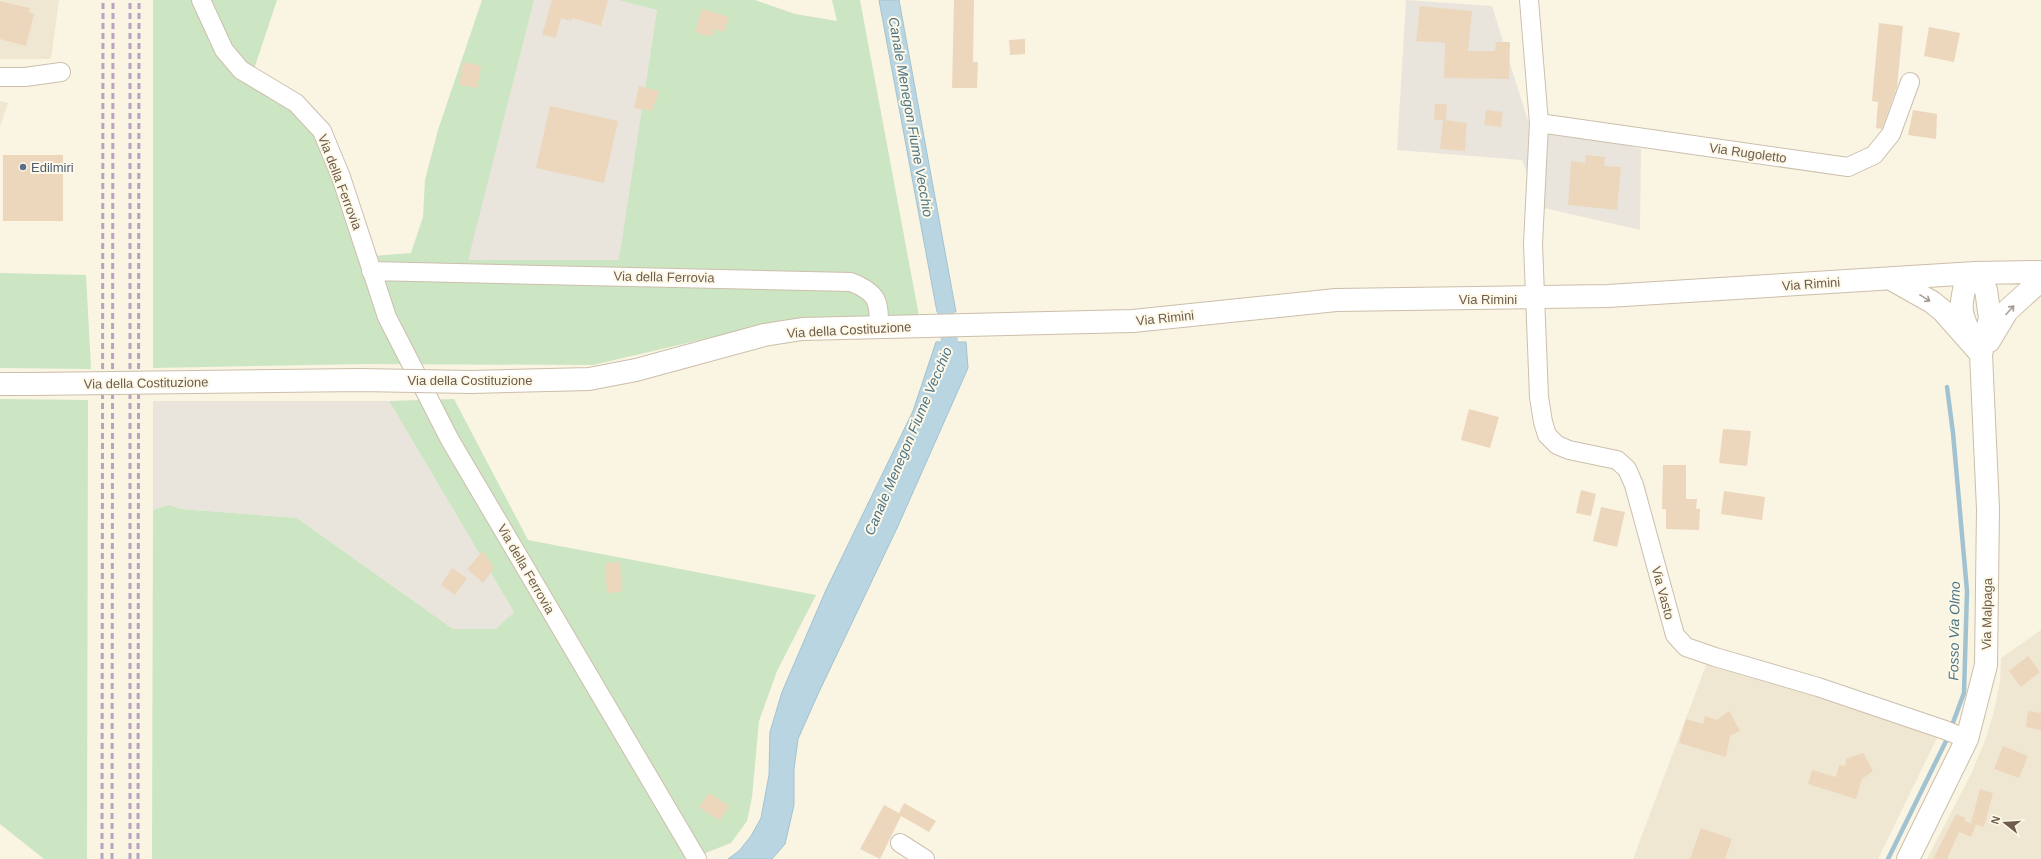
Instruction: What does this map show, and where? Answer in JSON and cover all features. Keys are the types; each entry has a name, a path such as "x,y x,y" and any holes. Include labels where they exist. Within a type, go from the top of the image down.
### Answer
{"main road":[{"name":"Via Rimini","path":"928,326 1133,321 1336,300 1535,299 1971,274 2041,272"},
{"name":"Via Malpaga","path":"1908,859 1956,734 1986,665 1988,509 1981,354 1990,318 1989,307 1983,284 1971,274"},
{"path":"1891,279 1932,302 1943,311 1981,354 2007,311 2041,280"},
{"name":"Via della Costituzione","path":"0,384 360,380 471,382 590,379 636,370 764,335 802,329 928,326"}],"street":[{"name":"Via della Ferrovia","path":"201,0 224,50 241,70 296,102 322,131 340,177 387,317 450,440 696,858"},
{"path":"1529,0 1539,123 1533,244 1535,299"},
{"path":"0,77 26,77 62,72"},
{"name":"Via Rugoletto","path":"1539,123 1848,167 1874,155 1891,134 1910,82"},
{"name":"Via della Ferrovia","path":"371,271 851,282 864,288 879,304 879,327"},
{"name":"Via Vasto","path":"1535,299 1539,397 1547,435 1556,445 1569,450 1617,460 1626,469 1634,485 1675,635 1686,647 1818,688 1956,734"},
{"path":"900,843 925,859"}],"shaded area":[{"path":"0,0 59,0 51,59 0,59"},
{"path":"534,0 618,0 657,10 620,260 467,260"},
{"path":"1406,0 1492,6 1528,121 1641,149 1640,230 1540,207 1522,160 1397,150"},
{"path":"0,101 8,103 0,127"},
{"path":"153,401 389,401 514,612 496,629 453,629 297,518 181,509 169,505 153,510"},
{"path":"2041,630 2041,859 1927,859 1971,774 1984,743 1993,715 2000,682 2001,658"},
{"path":"1706,665 1940,732 1878,859 1633,859"}],"green space":[{"path":"153,0 277,0 251,78 306,120 373,256 411,253 423,217 425,180 438,130 482,0 534,0 468,260 619,260 657,10 618,0 755,0 795,14 837,21 832,0 860,0 919,316 837,320 785,320 593,365 367,364 153,368"},
{"path":"0,273 86,275 91,369 0,368"},
{"path":"0,399 88,400 87,859 44,859 0,824"},
{"path":"454,399 528,540 816,595 777,671 759,721 752,797 747,821 731,843 690,859 152,859 153,510 169,505 181,509 297,518 453,629 496,629 514,612 389,401"}],"water":[{"path":"879,0 899,0 956,312 937,312"},
{"path":"936,342 966,342 968,368 898,526 798,739 794,769 794,805 785,844 772,859 728,859 739,851 751,836 761,818 769,775 770,732 782,692 826,590 913,411"}],"building":[{"path":"552,0 608,0 601,26 572,18 571,21 561,18 556,38 542,35"},
{"path":"954,0 974,0 973,62 978,62 977,88 952,88"},
{"path":"0,1 30,8 29,12 34,14 26,46 0,39"},
{"path":"1420,6 1472,11 1468,51 1495,51 1496,42 1510,42 1509,79 1444,78 1445,43 1416,41"},
{"path":"702,9 729,17 724,32 714,29 712,37 695,32"},
{"path":"1879,23 1903,26 1897,87 1882,129 1876,128 1878,102 1872,101"},
{"path":"1929,27 1960,33 1954,62 1924,56"},
{"path":"1025,39 1025,54 1010,55 1009,40"},
{"path":"463,62 481,66 477,88 459,85"},
{"path":"639,86 659,91 652,111 634,108"},
{"path":"1435,104 1447,104 1446,120 1434,120"},
{"path":"550,106 618,121 604,183 536,168"},
{"path":"1486,110 1503,112 1501,127 1484,125"},
{"path":"1913,110 1937,114 1936,139 1908,135"},
{"path":"1443,120 1467,123 1465,151 1440,149"},
{"path":"3,155 63,155 63,221 3,221"},
{"path":"1586,155 1605,157 1604,166 1621,167 1617,210 1568,205 1571,161 1585,163"},
{"path":"1469,409 1499,417 1490,448 1461,440"},
{"path":"1723,429 1751,431 1747,466 1719,463"},
{"path":"1663,465 1686,465 1686,499 1697,499 1696,509 1700,509 1699,530 1666,529 1666,509 1662,509"},
{"path":"1581,490 1596,494 1591,516 1576,513"},
{"path":"1724,491 1765,497 1762,520 1721,514"},
{"path":"1601,507 1625,512 1617,547 1593,541"},
{"path":"483,551 494,568 483,583 467,569"},
{"path":"620,562 622,592 607,593 605,563"},
{"path":"452,568 467,578 455,595 441,585"},
{"path":"2028,656 2040,672 2021,687 2009,671"},
{"path":"1729,711 1740,731 1730,736 1726,757 1679,743 1686,719 1703,724 1705,716 1717,720"},
{"path":"2028,711 2041,713 2041,730 2026,727"},
{"path":"2003,746 2028,756 2019,778 1994,769"},
{"path":"1863,753 1873,771 1862,779 1856,799 1808,784 1812,770 1836,777 1839,765 1845,766 1846,759"},
{"path":"1980,789 1993,793 1984,827 1971,823"},
{"path":"709,793 729,806 720,821 699,807"},
{"path":"904,803 936,821 929,832 901,816 880,859 860,849 884,805 899,813"},
{"path":"1956,814 1966,818 1964,821 1976,825 1971,837 1959,832 1947,859 1933,859"},
{"path":"1701,828 1732,839 1725,859 1690,859"}],"waterway":[{"name":"Canale Menegon Fiume Vecchio","path":"942,364 950,346 943,290"},
{"name":"Fosso Via Olmo","path":"1947,387 1953,433 1967,591 1964,693 1951,728"},
{"name":"Fosso Via Olmo","path":"1888,859 1949,735"}],"railway":[{"path":"102,859 103,0"},
{"path":"112,859 113,0"},
{"path":"130,0 130,859"},
{"path":"138,859 139,0"}],"place":[{"name":"Edilmiri","path":"23,167"}]}
